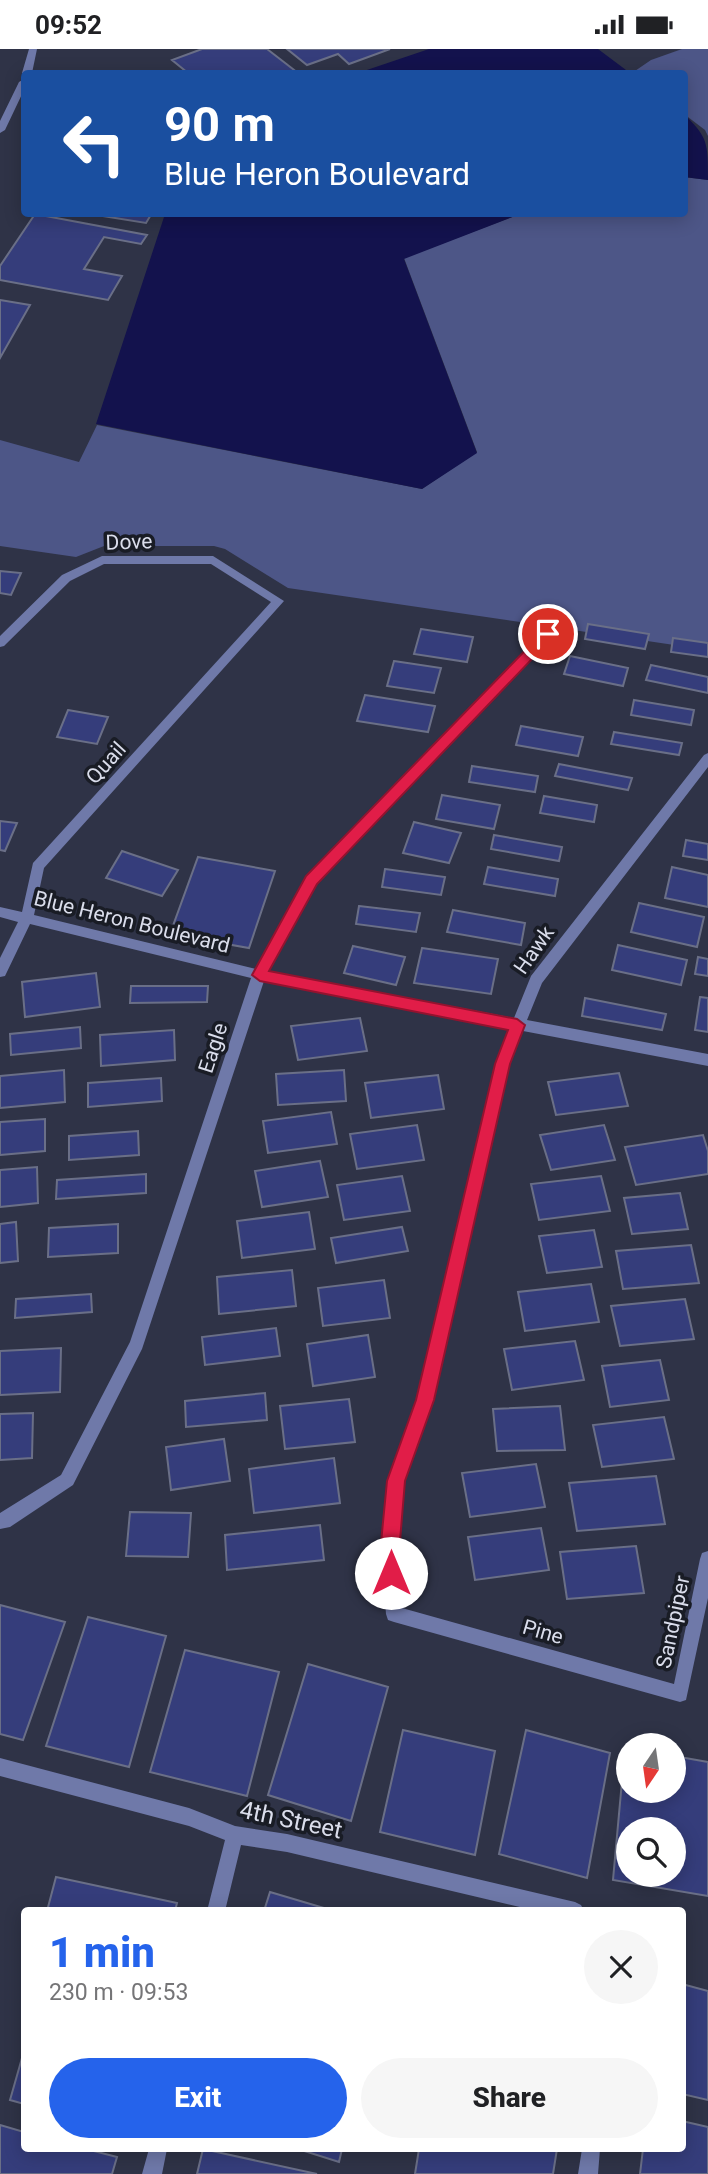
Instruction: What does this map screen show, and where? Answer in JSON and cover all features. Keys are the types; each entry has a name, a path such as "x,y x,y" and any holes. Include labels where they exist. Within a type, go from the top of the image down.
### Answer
{"street":[{"path":"28,70 33,49"},
{"path":"0,130 21,88"},
{"name":"Dove","path":"0,643 66,578 102,560 213,560 278,601"},
{"name":"Quail","path":"0,972 27,917 38,866 278,601"},
{"name":"Eagle","path":"2,1521 67,1479 136,1344 260,975 311,880 548,634"},
{"name":"Hawk","path":"394,1614 389,1553 396,1481 425,1400 503,1064 517,1025 536,980 708,758"},
{"name":"Blue Heron Boulevard","path":"0,912 260,975 708,1060"},
{"name":"Sandpiper","path":"680,1694 708,1559"},
{"name":"Pine","path":"394,1614 680,1694"},
{"name":"4th Street","path":"0,1767 189,1817 235,1835 287,1843 558,1907"},
{"path":"217,1907 235,1835"},
{"path":"152,2174 157,2152"},
{"path":"588,2174 591,2152"}],"shaded area":[{"path":"429,49 598,49 626,70 367,70"},
{"path":"682,49 708,49 708,136 705,130 688,117 688,70 636,70 651,60"},
{"path":"688,118 705,142 708,180 688,178"},
{"path":"688,178 708,180 708,650 573,630 545,614 534,624 288,588 225,549 214,546 104,546 76,557 0,546 0,440 79,462 97,425 422,489 477,452 404,258 512,217 688,217"},
{"path":"164,217 512,217 404,259 477,453 422,489 96,424"}],"building":[{"path":"202,49 267,49 294,70 184,70 172,60"},
{"path":"287,49 390,49 349,64 338,54 307,65"},
{"path":"33,217 51,217 147,235 141,244 104,237 84,269 122,276 108,300 0,280 0,266"},
{"path":"109,217 150,217 146,223"},
{"path":"0,300 30,305 0,358"},
{"path":"0,571 21,573 11,595 0,593"},
{"path":"588,624 649,634 645,649 585,639"},
{"path":"421,629 473,637 467,662 414,654"},
{"path":"673,638 708,643 708,657 671,652"},
{"path":"570,656 628,668 623,686 564,674"},
{"path":"394,661 441,668 434,693 387,686"},
{"path":"651,665 708,677 708,693 646,680"},
{"path":"365,695 435,706 428,732 357,721"},
{"path":"634,700 694,710 691,725 631,715"},
{"path":"68,710 108,717 97,744 57,737"},
{"path":"521,726 583,737 578,756 516,745"},
{"path":"614,732 682,743 679,755 611,744"},
{"path":"559,764 632,778 628,790 555,776"},
{"path":"472,766 538,776 535,792 469,782"},
{"path":"442,795 500,805 494,829 436,819"},
{"path":"544,796 597,805 594,822 540,813"},
{"path":"0,821 17,823 5,851 0,850"},
{"path":"414,822 461,833 449,863 403,853"},
{"path":"494,835 562,847 559,861 491,849"},
{"path":"686,840 708,844 708,860 683,856"},
{"path":"122,851 178,870 162,896 106,878"},
{"path":"198,857 275,871 249,948 170,934"},
{"path":"488,867 558,879 555,896 484,884"},
{"path":"672,867 708,875 708,907 665,898"},
{"path":"385,869 445,877 441,895 382,887"},
{"path":"639,903 704,917 697,947 631,932"},
{"path":"359,906 420,913 416,932 356,924"},
{"path":"453,910 525,923 521,945 447,932"},
{"path":"618,945 687,960 681,985 612,970"},
{"path":"353,946 405,957 396,985 344,973"},
{"path":"422,948 498,959 491,994 414,983"},
{"path":"698,957 708,959 708,976 695,974"},
{"path":"96,973 100,1007 25,1017 22,982"},
{"path":"131,986 208,986 207,1002 130,1003"},
{"path":"700,997 708,998 708,1032 695,1030"},
{"path":"585,998 666,1014 662,1030 582,1016"},
{"path":"360,1018 367,1051 298,1060 291,1026"},
{"path":"80,1027 81,1048 11,1055 10,1034"},
{"path":"174,1030 175,1060 101,1066 100,1035"},
{"path":"64,1070 65,1102 0,1108 0,1076"},
{"path":"344,1070 346,1101 278,1105 276,1074"},
{"path":"619,1073 628,1106 556,1115 548,1082"},
{"path":"438,1075 444,1109 371,1118 365,1083"},
{"path":"161,1078 162,1101 88,1107 88,1083"},
{"path":"331,1112 337,1144 268,1153 263,1121"},
{"path":"45,1119 45,1151 0,1155 0,1122"},
{"path":"417,1125 424,1160 357,1169 350,1134"},
{"path":"604,1125 615,1160 551,1170 540,1135"},
{"path":"138,1131 139,1155 69,1160 69,1136"},
{"path":"703,1135 708,1151 708,1174 636,1185 625,1147"},
{"path":"320,1161 328,1197 262,1207 255,1171"},
{"path":"37,1167 38,1203 0,1207 0,1170"},
{"path":"146,1174 146,1193 56,1199 57,1180"},
{"path":"402,1176 410,1211 344,1220 337,1185"},
{"path":"601,1176 610,1211 539,1220 531,1184"},
{"path":"680,1193 688,1229 632,1234 624,1198"},
{"path":"309,1212 315,1249 242,1258 237,1221"},
{"path":"16,1222 18,1261 0,1263 0,1224"},
{"path":"118,1224 118,1253 48,1257 49,1228"},
{"path":"402,1227 408,1251 336,1263 331,1238"},
{"path":"594,1230 602,1267 547,1273 539,1236"},
{"path":"691,1245 699,1283 623,1289 616,1251"},
{"path":"292,1270 296,1306 219,1314 217,1277"},
{"path":"384,1280 390,1318 323,1326 318,1288"},
{"path":"591,1284 599,1322 525,1331 518,1292"},
{"path":"91,1294 92,1312 15,1318 16,1299"},
{"path":"685,1299 694,1339 620,1346 611,1306"},
{"path":"276,1328 280,1356 205,1365 202,1337"},
{"path":"368,1335 375,1377 313,1386 307,1344"},
{"path":"575,1341 584,1380 512,1390 504,1349"},
{"path":"61,1348 60,1392 0,1395 0,1351"},
{"path":"660,1360 669,1400 610,1407 602,1366"},
{"path":"265,1393 267,1420 186,1427 185,1401"},
{"path":"349,1399 355,1442 285,1449 280,1406"},
{"path":"560,1406 565,1450 497,1451 493,1409"},
{"path":"33,1413 32,1458 0,1460 0,1414"},
{"path":"664,1417 674,1459 602,1467 593,1425"},
{"path":"224,1439 230,1481 171,1490 166,1447"},
{"path":"334,1458 340,1503 254,1513 249,1469"},
{"path":"536,1464 545,1507 470,1517 462,1473"},
{"path":"656,1476 665,1524 577,1531 569,1483"},
{"path":"130,1512 191,1513 188,1557 126,1556"},
{"path":"320,1525 324,1560 227,1570 225,1535"},
{"path":"541,1528 549,1570 475,1580 468,1537"},
{"path":"636,1546 644,1593 567,1599 560,1552"},
{"path":"0,1605 65,1622 23,1740 0,1734"},
{"path":"88,1617 166,1636 129,1767 46,1746"},
{"path":"185,1650 279,1672 247,1796 150,1772"},
{"path":"308,1664 388,1687 351,1821 268,1795"},
{"path":"403,1730 495,1751 475,1855 380,1832"},
{"path":"526,1730 610,1753 587,1878 499,1854"},
{"path":"686,1758 708,1762 708,1896 655,1887 686,1887 686,1817 619,1817 620,1803 686,1803"},
{"path":"616,1847 616,1881 613,1880"},
{"path":"56,1877 177,1903 176,1907 48,1907"},
{"path":"270,1892 321,1907 265,1907"},
{"path":"686,1985 708,1991 708,2100 686,2095"},
{"path":"21,2062 21,2103 10,2100"},
{"path":"686,2122 708,2127 708,2174 640,2174 643,2152 686,2152"},
{"path":"0,2125 21,2131 21,2152 98,2152 117,2157 112,2174 0,2174"},
{"path":"202,2152 217,2152 317,2174 197,2174"},
{"path":"307,2152 341,2152 339,2162"},
{"path":"419,2152 557,2152 553,2174 415,2174"}],"route":[{"path":"391,1573 389,1553 396,1481 425,1400 503,1064 517,1025 260,975 311,880 548,634"}]}
